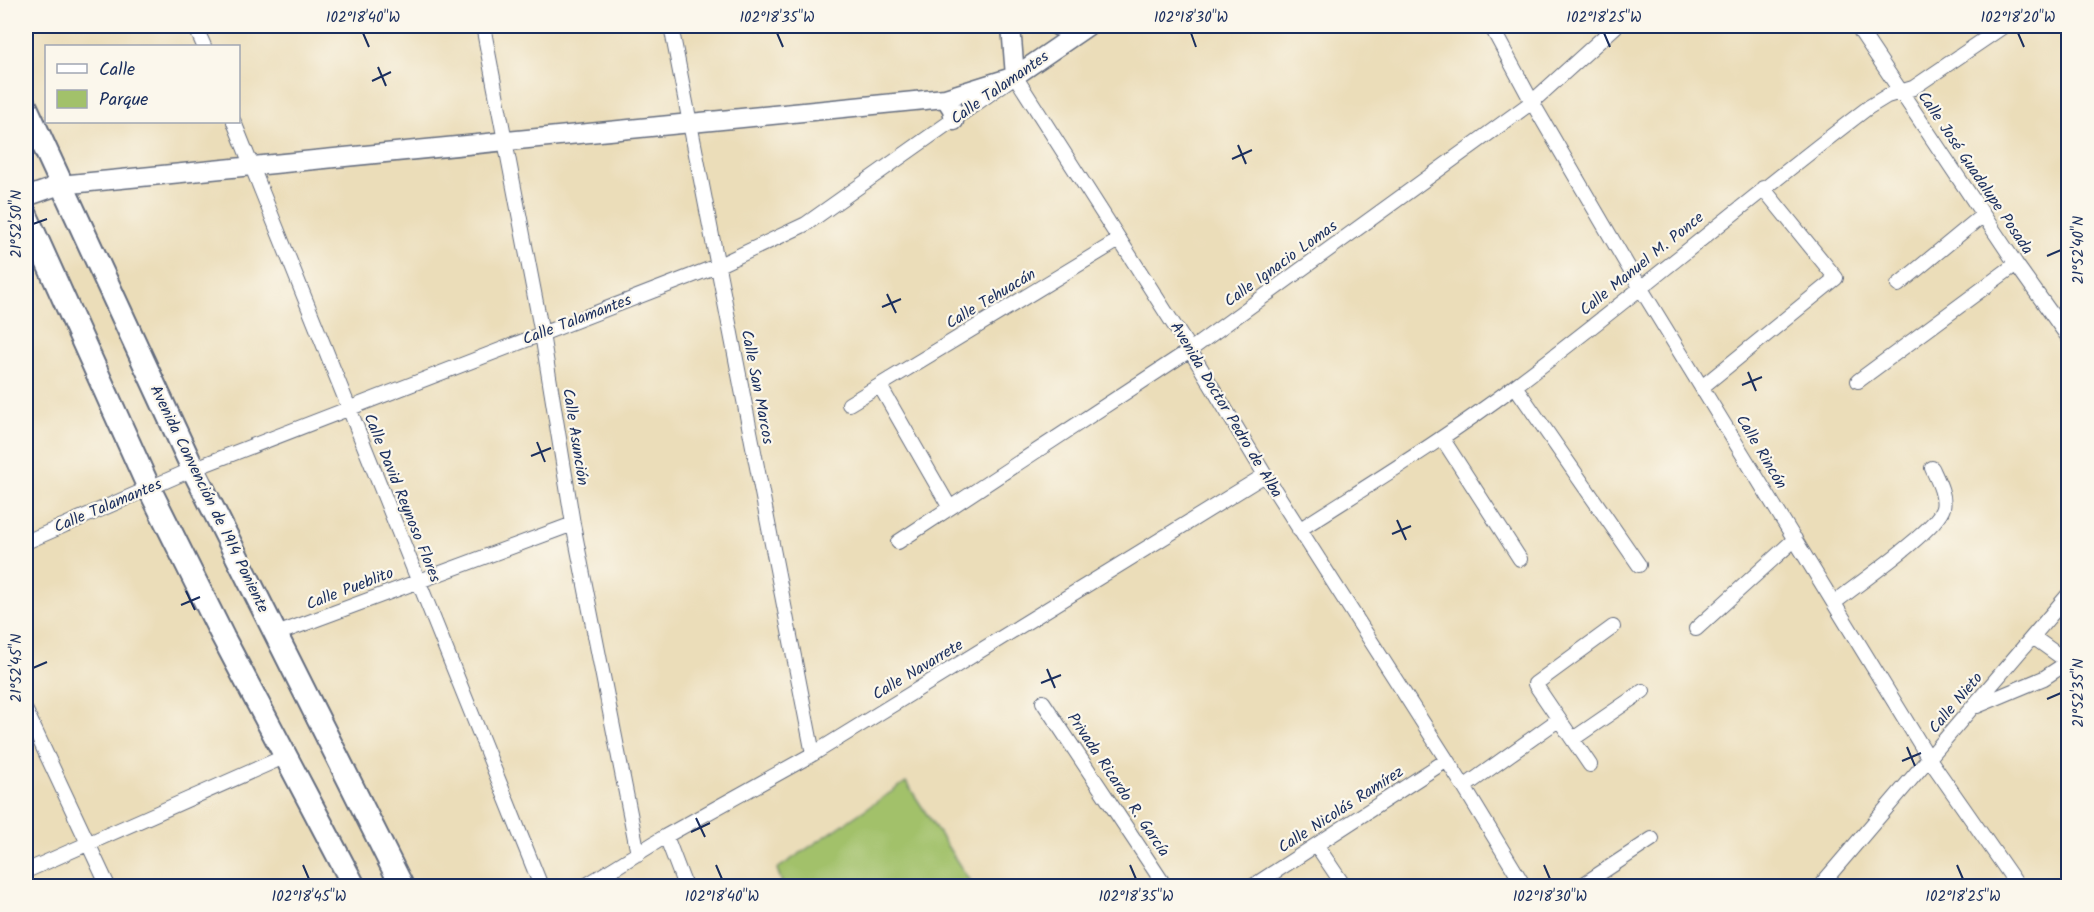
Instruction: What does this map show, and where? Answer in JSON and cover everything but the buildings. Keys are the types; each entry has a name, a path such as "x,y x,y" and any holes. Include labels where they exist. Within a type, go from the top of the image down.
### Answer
{"main road":[{"name":"Avenida Convención de 1914 Poniente","path":"26,107 60,185 193,469 274,635 402,886"},
{"path":"26,215 149,488 354,886"}],"street":[{"path":"195,26 204,45"},
{"name":"Calle Asunción","path":"483,26 542,334 573,524 638,854"},
{"name":"Calle San Marcos","path":"671,26 813,754"},
{"name":"Avenida Doctor Pedro de Alba","path":"1011,26 1015,76 1190,350 1299,530 1447,760 1524,886"},
{"path":"1057,26 1083,29"},
{"name":"Calle Rincón","path":"1491,26 1532,102 1640,287 1930,760 2018,886"},
{"name":"Calle Ignacio Lomas","path":"898,543 1190,350 1532,102 1616,26"},
{"name":"Calle José Guadalupe Posada","path":"1857,26 2016,264 2068,337"},
{"name":"Calle Manuel M. Ponce","path":"1299,530 1442,438 1515,386 1763,188 1869,107 1913,88 2004,26"},
{"name":"Calle Talamantes","path":"26,542 193,469 717,266 806,224 1083,29"},
{"path":"26,197 60,185 689,121 945,98 1015,76"},
{"path":"945,98 954,121"},
{"name":"Calle David Reynoso Flores","path":"234,123 541,886"},
{"path":"1702,387 1836,278 1763,188"},
{"path":"1898,285 1983,215"},
{"name":"Calle Tehuacán","path":"849,404 1119,240"},
{"path":"1858,381 2016,264"},
{"path":"880,386 950,508"},
{"path":"1515,386 1639,565"},
{"path":"1442,438 1520,559"},
{"path":"1834,603 1928,529 1943,508 1941,489 1932,468"},
{"name":"Calle Navarrete","path":"585,886 666,836 813,754 1265,475"},
{"name":"Calle Pueblito","path":"274,635 573,524"},
{"path":"1696,629 1795,539"},
{"name":"Calle Nieto","path":"1820,886 1930,760 2068,595"},
{"path":"1590,765 1536,687 1536,681 1613,627"},
{"path":"1975,707 2024,687 2068,662 2033,637"},
{"path":"1573,740 1643,691"},
{"name":"Privada Ricardo R. García","path":"1043,702 1165,886"},
{"path":"26,711 108,886"},
{"path":"1464,787 1558,720"},
{"path":"26,871 286,756"},
{"name":"Calle Nicolás Ramírez","path":"1253,886 1447,760"},
{"path":"666,836 685,886"},
{"path":"1581,886 1652,839"},
{"path":"1317,846 1344,886"}],"green space":[{"path":"906,782 973,886 783,886 777,869"}]}
